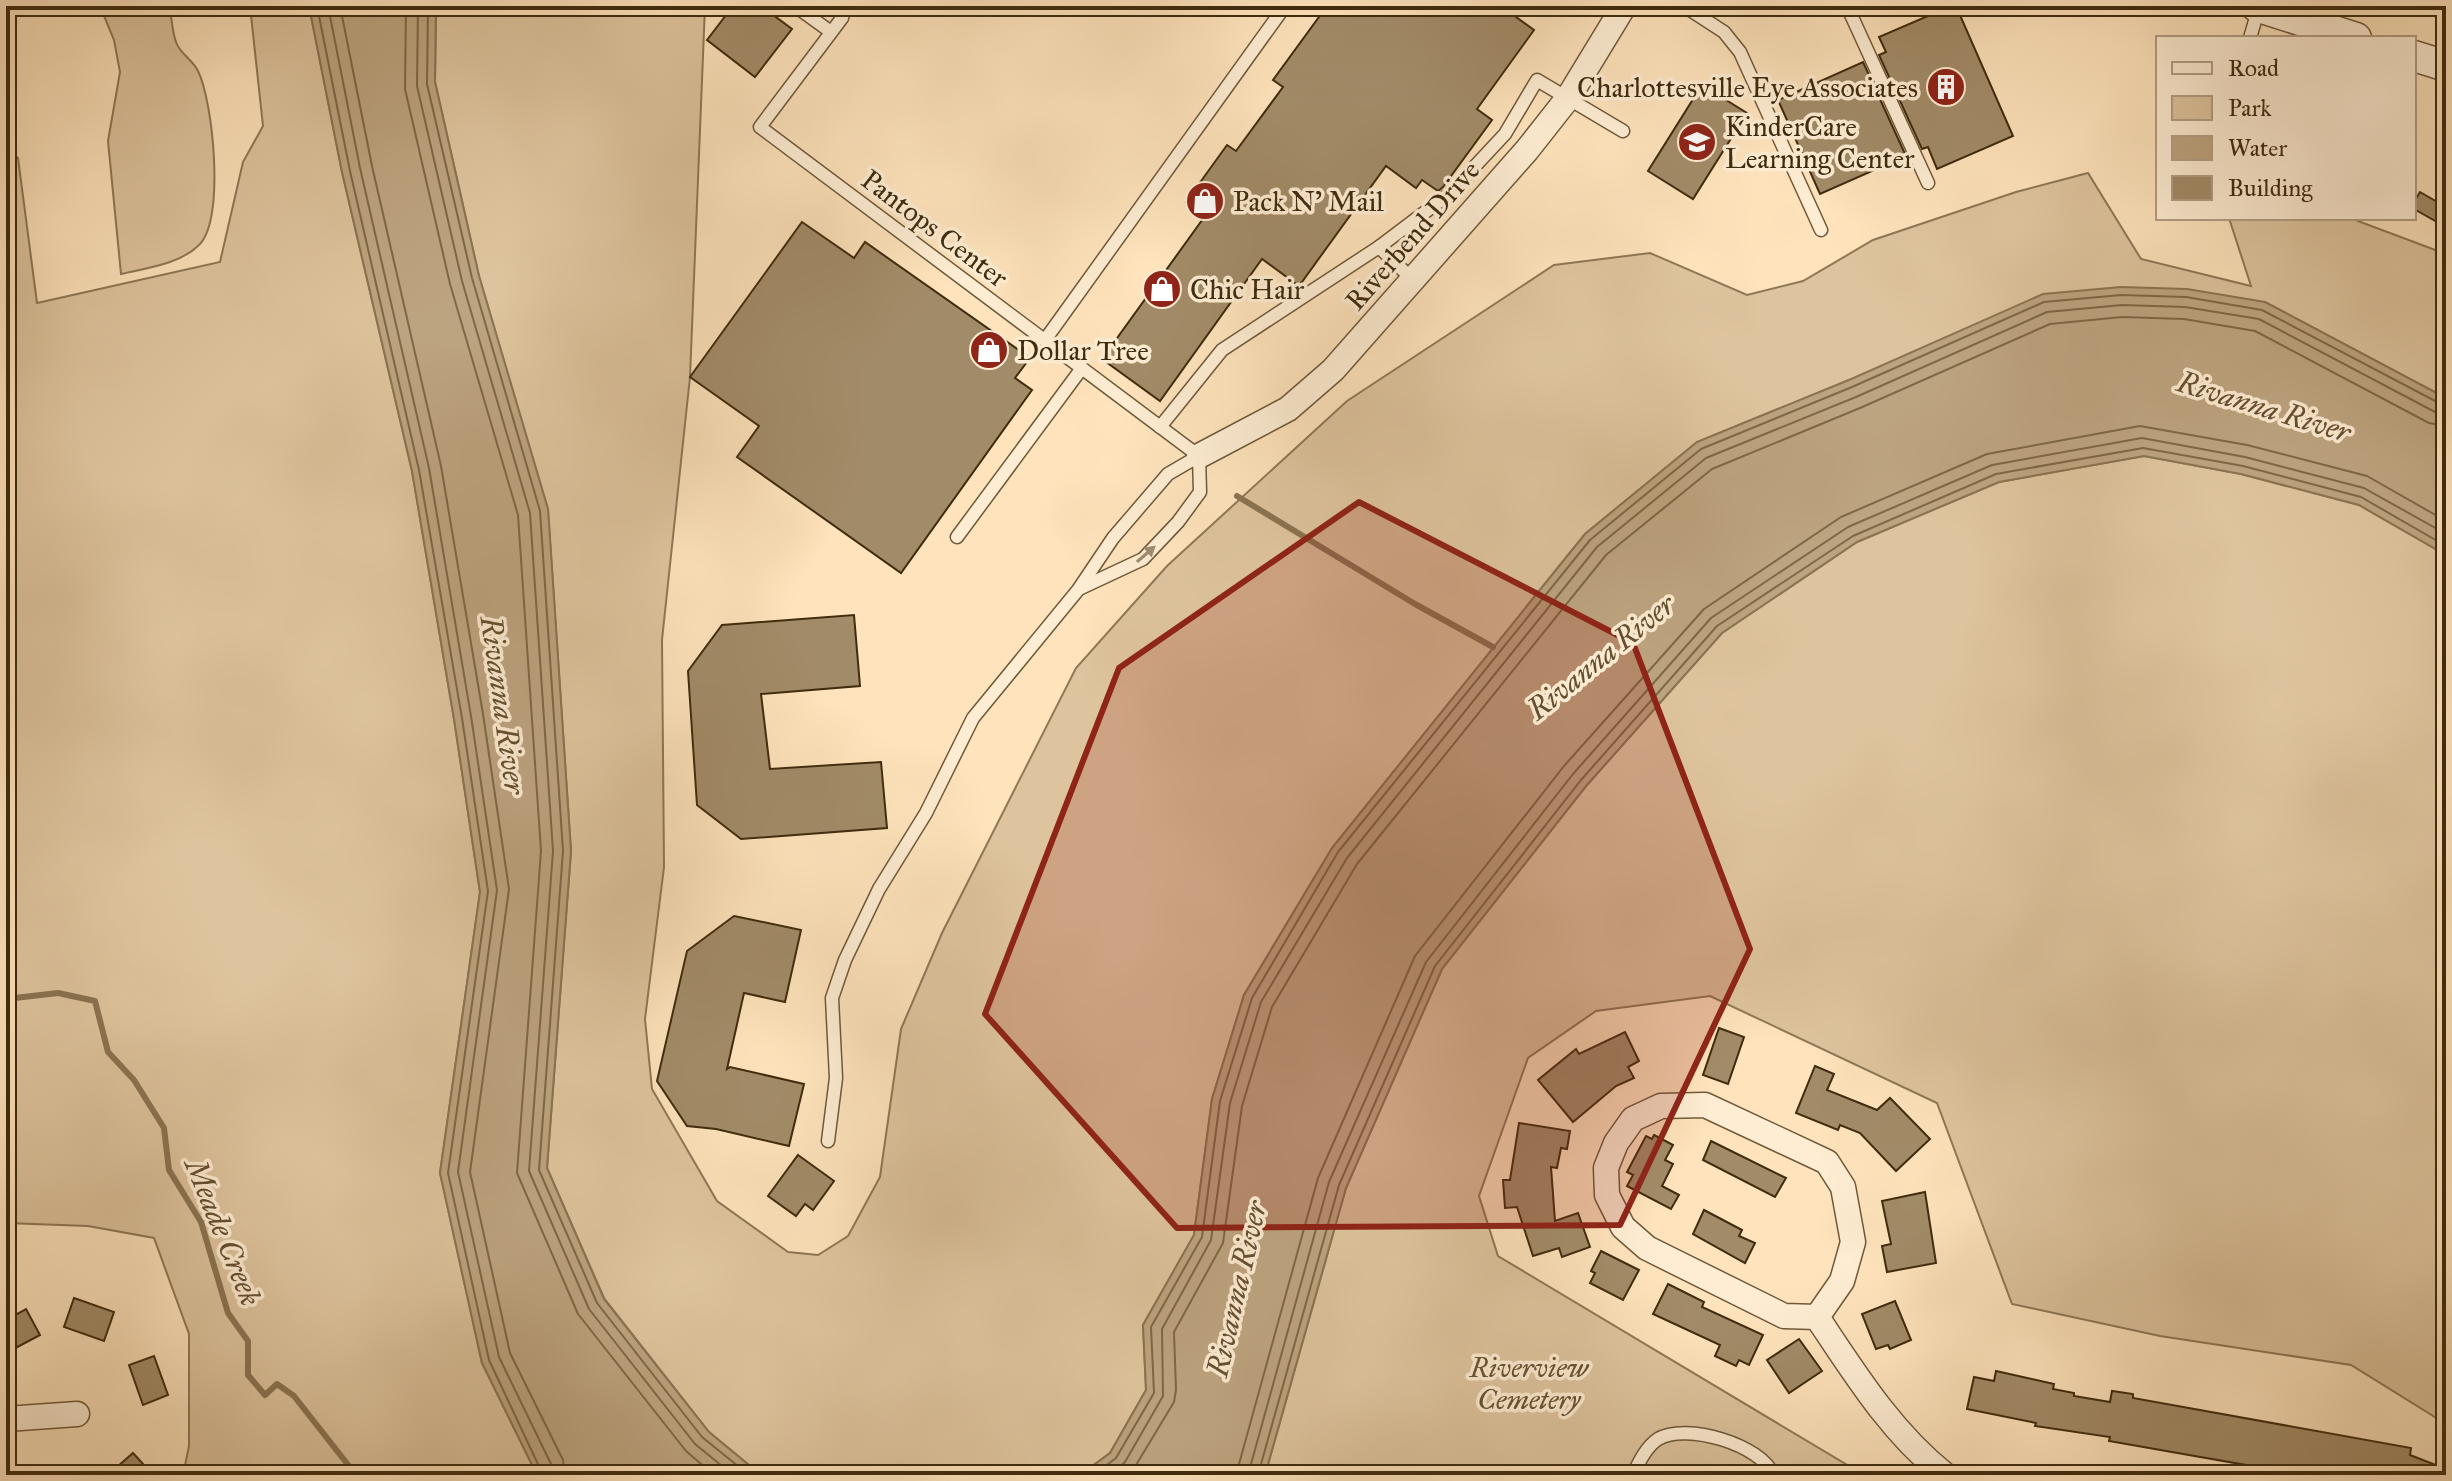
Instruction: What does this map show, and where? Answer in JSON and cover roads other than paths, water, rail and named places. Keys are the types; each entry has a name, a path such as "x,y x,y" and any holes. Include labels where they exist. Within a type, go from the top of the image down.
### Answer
{"street":[{"name":"Riverbend Drive","path":"1199,456 1288,409 1333,370 1414,281 1568,98 1624,6"},
{"path":"2263,7 2350,36"},
{"path":"2416,57 2446,66"},
{"path":"1705,1105 1827,1162 1843,1187 1853,1242 1842,1281 1817,1317 1784,1316 1647,1248 1623,1227 1607,1195 1606,1168 1616,1143 1633,1119 1661,1106 1705,1105"},
{"path":"1817,1317 1865,1389 1917,1453 1945,1475"},
{"path":"6,1419 77,1414"}],"lane":[{"path":"795,6 831,32"},
{"name":"Pantops Center","path":"845,6 842,18 760,127 1199,456"},
{"path":"1045,340 1285,6"},
{"path":"1684,6 1724,32 1740,52 1821,230"},
{"path":"1847,6 1928,183"},
{"path":"2251,36 2263,7"},
{"path":"1160,427 1222,350 1379,247 1449,194 1505,134 1537,80 1623,131"},
{"path":"1379,247 1414,281"},
{"path":"957,537 1082,368"},
{"path":"828,1141 836,1078 832,998 845,960 879,889 926,813 973,718 1078,590 1113,538 1168,474 1199,456 1200,492 1178,522 1143,559 1078,590"},
{"path":"1633,1475 1638,1463 1659,1438 1692,1432 1715,1437 1760,1456 1773,1475"}],"water":[{"name":"Rivanna River","path":"309,6 436,6 435,82 479,276 548,509 571,851 547,1168 604,1299 709,1432 761,1475 537,1475 482,1363 440,1173 480,892 412,471 342,172"},
{"name":"Rivanna River","path":"2121,287 2187,289 2265,302 2446,398 2446,555 2359,505 2241,474 2144,456 1999,482 1857,542 1722,633 1587,785 1442,969 1346,1188 1265,1475 1080,1475 1110,1453 1146,1390 1143,1325 1194,1235 1212,1099 1244,995 1332,848 1585,534 1697,442 1849,380 2043,294"}],"waterway":[{"path":"1237,496 1415,604 1493,647"},
{"name":"Meade Creek","path":"6,999 58,993 95,1001 108,1052 134,1080 164,1128 169,1170 201,1222 228,1313 248,1341 248,1375 265,1395 277,1384 294,1396 356,1475"}],"place":[{"name":"Charlottesville Eye Associates","path":"1946,87"},
{"name":"KinderCare Learning Center","path":"1697,142"},
{"name":"Pack N’ Mail","path":"1205,201"},
{"name":"Chic Hair","path":"1162,289"},
{"name":"Dollar Tree","path":"989,350"}],"park label":[{"name":"Riverview Cemetery","path":"1529,1383"}]}
